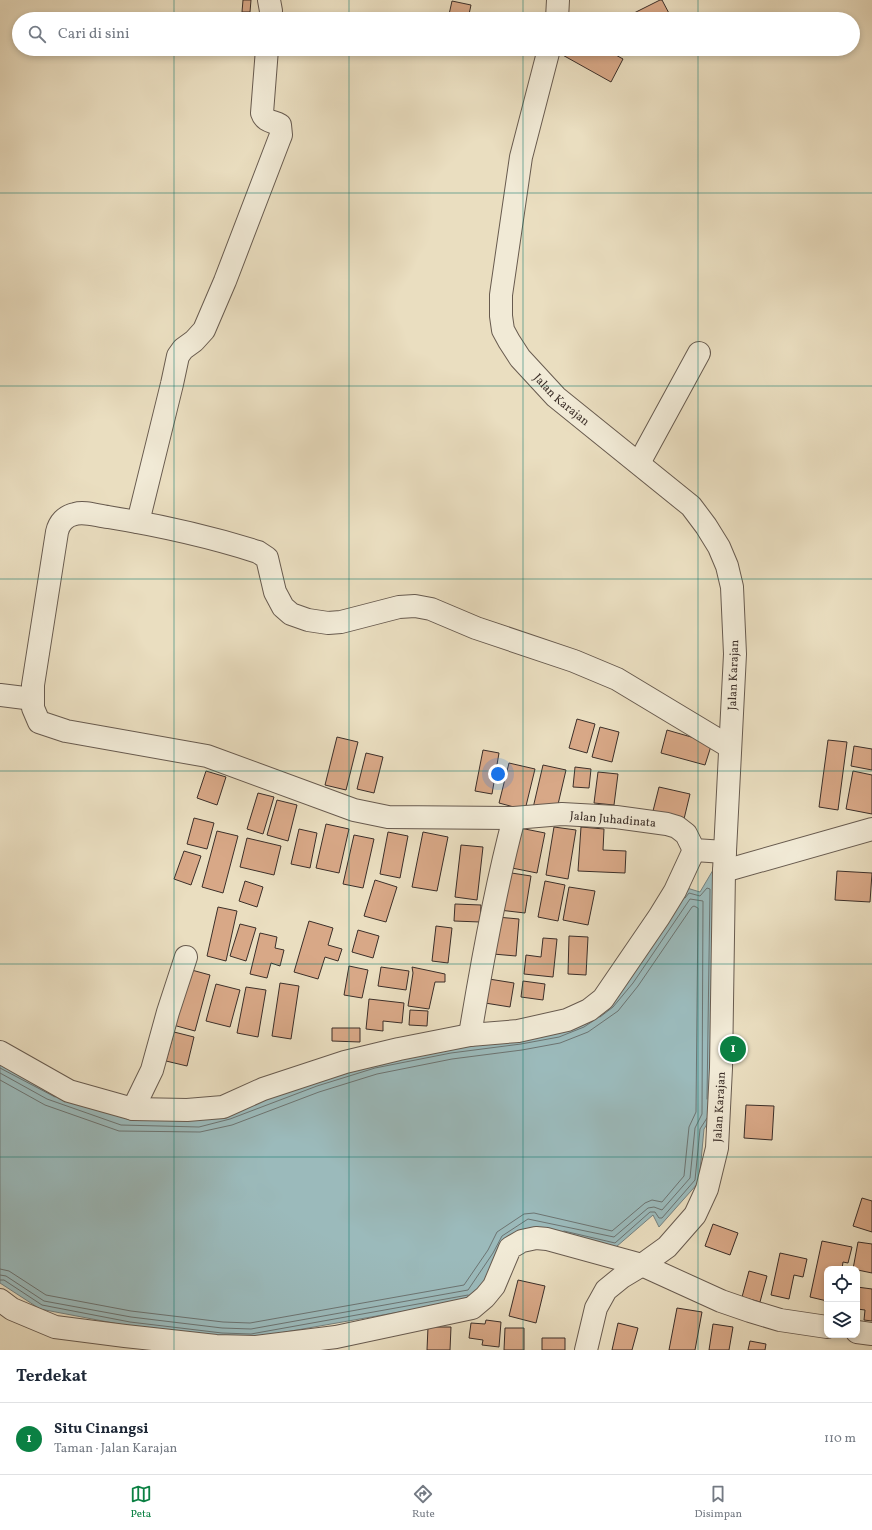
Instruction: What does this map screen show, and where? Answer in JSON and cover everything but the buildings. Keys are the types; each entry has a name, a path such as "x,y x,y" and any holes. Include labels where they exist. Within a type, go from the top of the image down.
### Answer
{"street":[{"path":"270,0 271,12"},
{"path":"557,12 558,0"},
{"path":"138,522 178,356 183,349 194,341 204,330 225,281 281,135 280,125 268,121 263,117 262,113 266,56"},
{"name":"Jalan Karajan","path":"547,56 521,157 501,295 503,330 508,341 520,358 556,397 691,506 706,526 727,566 732,587 734,654 724,862 721,1068 717,1148 707,1189 695,1215 667,1247 622,1277 606,1290 596,1308 586,1350"},
{"path":"639,463 699,353"},
{"path":"0,695 33,699 33,685 56,532 59,524 66,517 75,513 138,522 258,552 267,558 275,592 283,607 290,614 308,620 328,623 341,622 399,606 415,606 431,609 476,628 574,661 617,679 730,746"},
{"name":"Jalan Juhadinata","path":"33,699 33,708 39,722 66,731 208,756 354,810 388,816 514,818 562,814 616,816 677,827 686,834 694,850"},
{"path":"470,1034 498,877 514,818"},
{"path":"0,1052 69,1091 134,1109 187,1110 223,1107 263,1089 345,1062 399,1049 470,1034 518,1031 567,1020 589,1010 603,999 659,917 675,890 694,850 724,862 872,829"},
{"path":"134,1109 152,1070 168,1012 186,957"},
{"path":"0,1300 12,1309 56,1326 125,1336 216,1346 256,1347 336,1337 472,1308 485,1297 494,1286 510,1248 522,1241 536,1238 642,1265 721,1301 750,1311 780,1320 824,1327"},
{"path":"860,1332 872,1334"}],"water":[{"path":"716,865 711,1118 704,1129 699,1182 659,1227 653,1215 616,1247 530,1228 509,1242 474,1299 251,1338 222,1337 129,1326 40,1309 0,1283 0,1063 123,1116 314,1078 580,1019 687,888 700,892"}],"place":[{"name":"Situ Cinangsi","path":"733,1049"}]}
